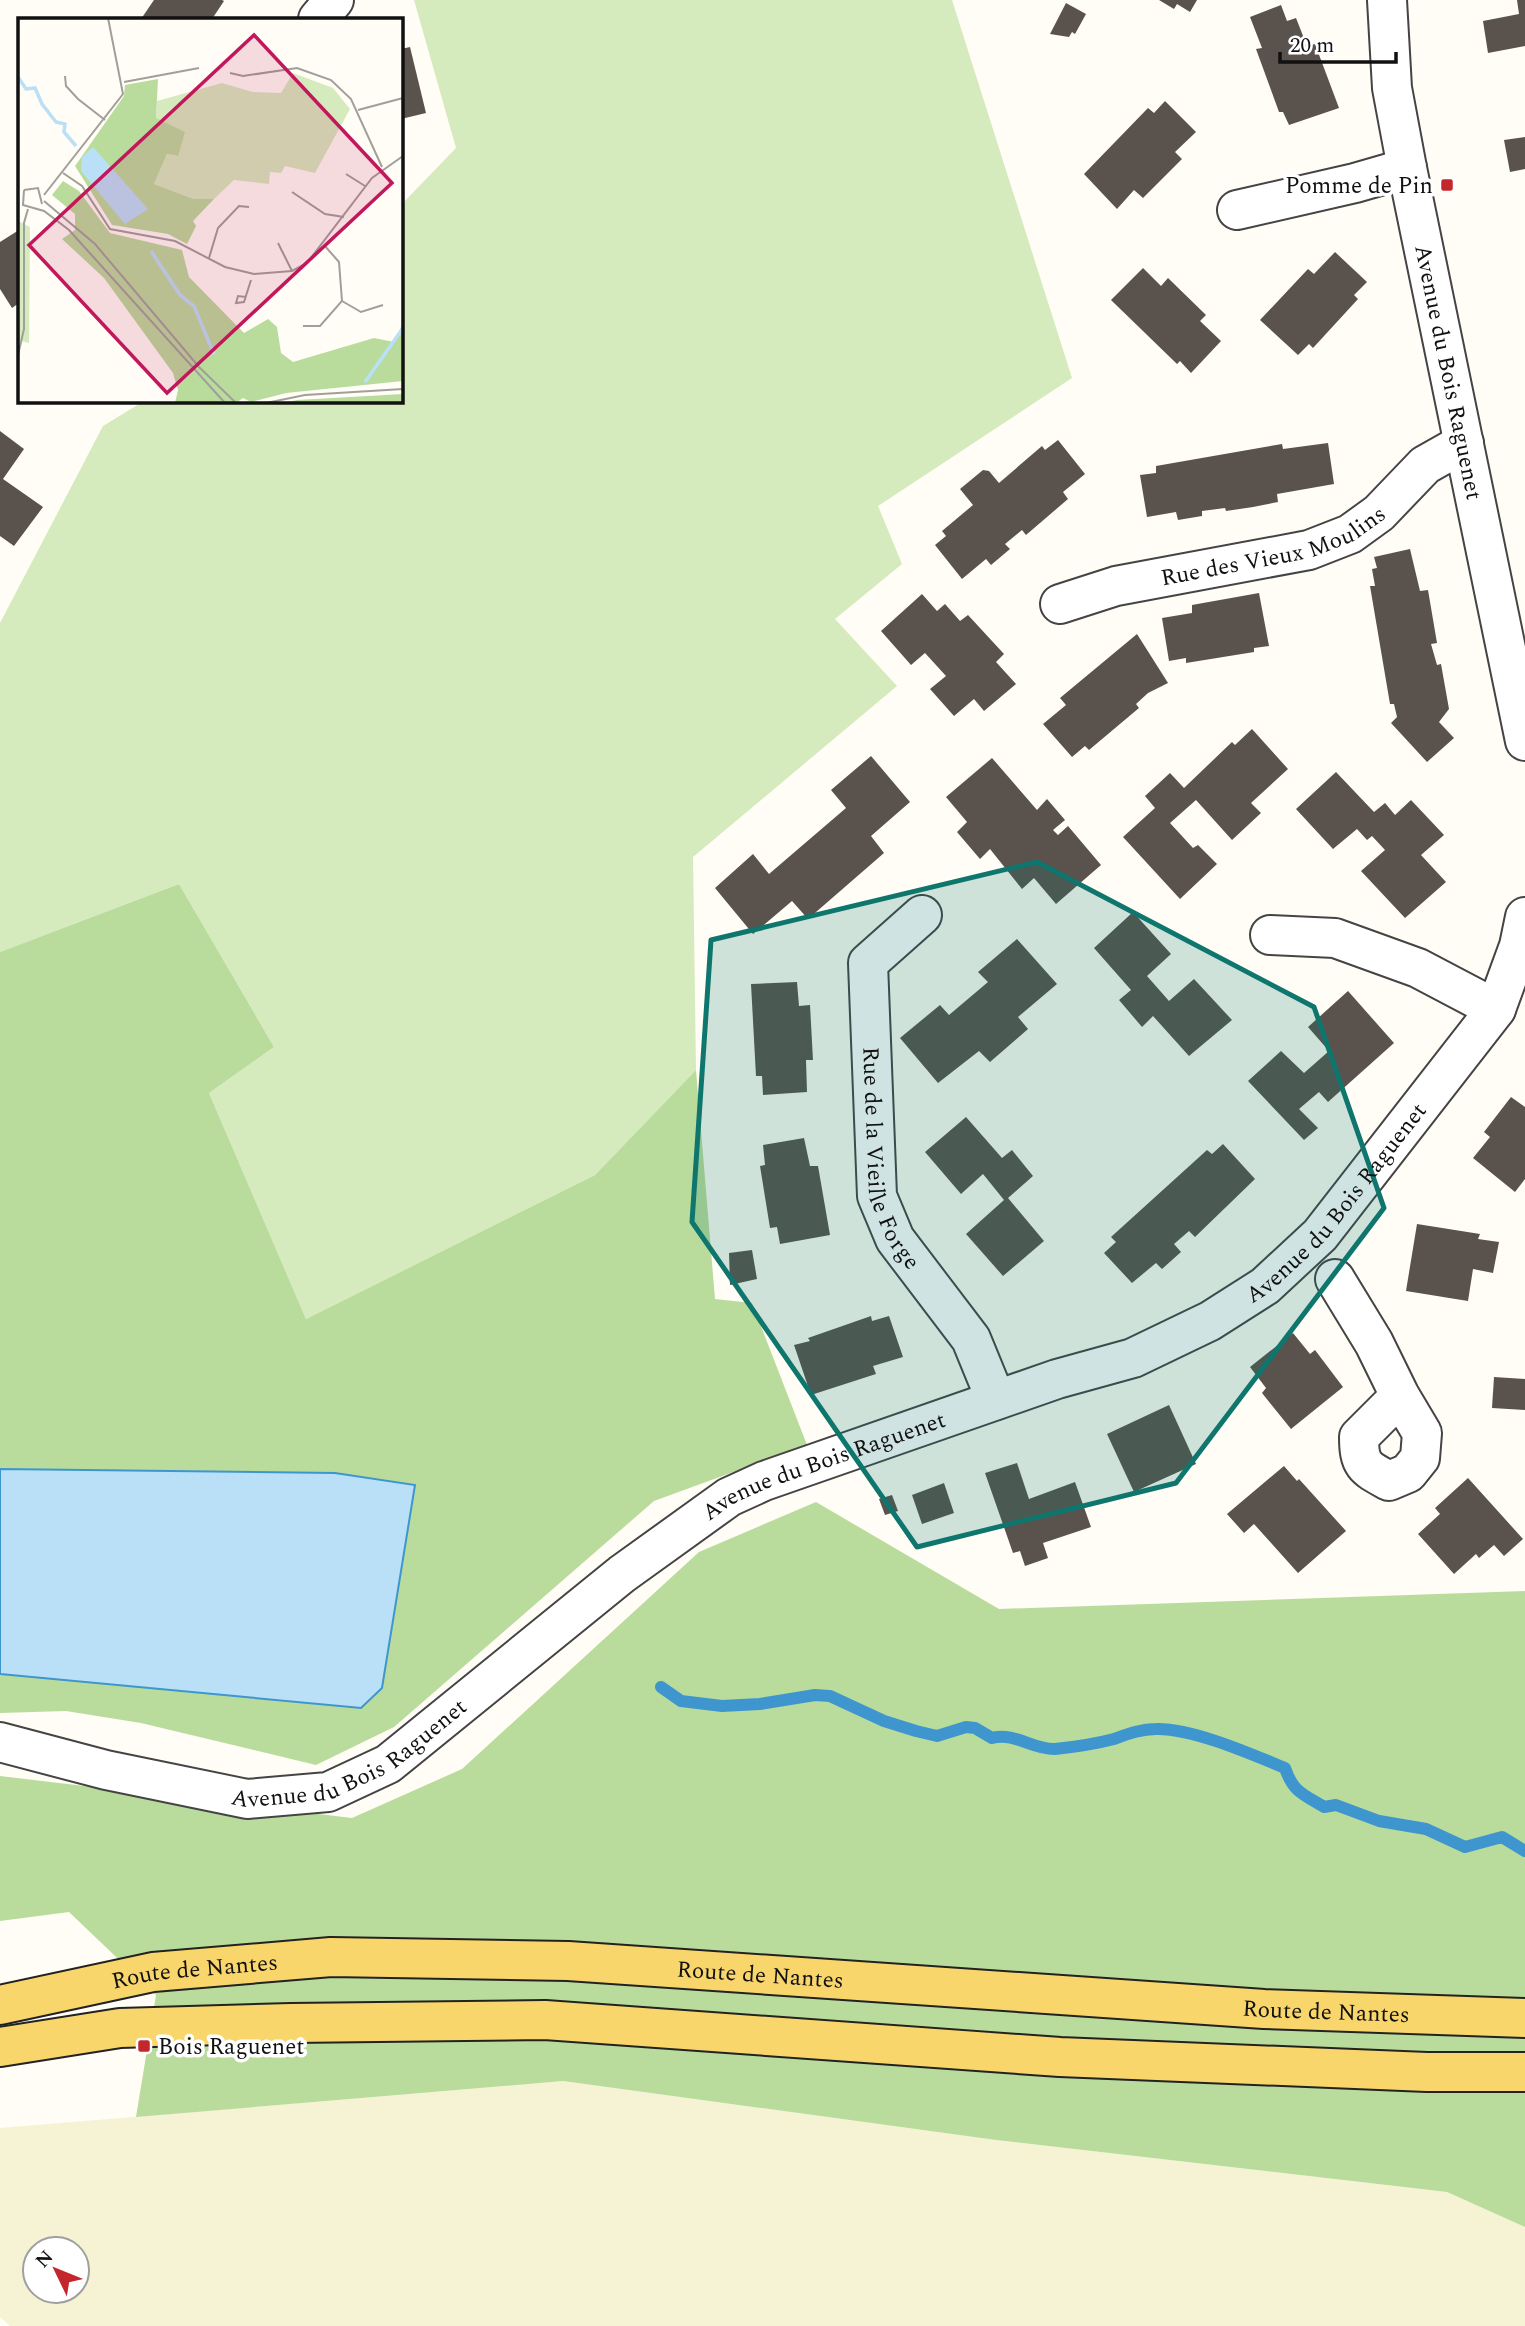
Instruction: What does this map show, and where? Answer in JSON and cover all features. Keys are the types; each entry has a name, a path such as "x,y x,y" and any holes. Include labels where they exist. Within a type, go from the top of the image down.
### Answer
{"main road":[{"name":"Route de Nantes","path":"0,2005 153,1972 331,1957 568,1961 1264,2009 1525,2018"},
{"name":"Route de Nantes","path":"0,2047 120,2028 545,2020 1060,2057 1427,2072 1525,2071"}],"street":[{"path":"319,18 334,0"},
{"name":"Avenue du Bois Raguenet","path":"1387,0 1392,88 1464,443 1521,697 1525,741"},
{"path":"1237,210 1407,168"},
{"name":"Rue des Vieux Moulins","path":"1060,604 1116,586 1309,550 1350,534 1379,513 1425,465 1464,443"},
{"name":"Rue de la Vieille Forge","path":"922,915 868,963 877,1196 895,1239 971,1339 996,1400"},
{"name":"Avenue du Bois Raguenet","path":"0,1742 106,1770 247,1799 328,1792 388,1764 622,1574 730,1497 764,1481 996,1400 1057,1379 1133,1358 1210,1321 1265,1286 1320,1235 1496,1009 1519,946 1525,917"},
{"path":"1270,935 1335,938 1418,968 1496,1009"},
{"path":"1335,1279 1374,1343 1400,1396"}],"highlighted area":[{"path":"1037,862 1314,1007 1384,1208 1176,1483 917,1547 692,1222 711,940"}],"shaded area":[{"path":"563,2081 996,2140 1447,2192 1525,2227 1525,2326 10,2326 0,2317 0,2128"}],"green space":[{"path":"414,0 952,0 1072,378 878,506 902,564 835,619 897,686 693,857 696,1070 595,1175 306,1319 209,1093 274,1047 179,884 0,952 0,623 103,426 142,402 402,402 402,204 456,148"},
{"path":"179,884 274,1047 209,1093 306,1319 595,1175 696,1070 715,1299 752,1303 807,1445 654,1501 394,1727 316,1765 141,1723 66,1711 0,1713 0,1674 361,1708 382,1688 414,1485 335,1473 0,1469 0,952"},
{"path":"816,1502 999,1609 1525,1591 1525,2227 1447,2192 996,2140 563,2081 136,2117 156,1995 69,1912 0,1921 0,1776 352,1818 462,1769 699,1552"}],"water":[{"path":"0,1469 335,1473 415,1485 382,1688 361,1708 0,1674"}],"building":[{"path":"154,0 224,1 213,18 142,18"},
{"path":"1159,0 1197,0 1190,12 1177,4 1174,9"},
{"path":"1517,0 1525,0 1525,46 1488,53 1483,21 1519,14"},
{"path":"1066,3 1086,14 1075,34 1072,32 1069,37 1050,34"},
{"path":"1281,5 1287,21 1296,18 1307,46 1315,44 1339,108 1289,125 1283,112 1279,112 1256,49 1262,48 1250,17"},
{"path":"410,47 426,113 402,119 402,49"},
{"path":"1165,101 1196,132 1175,152 1182,159 1143,198 1134,190 1117,209 1084,174 1148,108 1154,113"},
{"path":"1525,137 1525,169 1510,172 1504,140"},
{"path":"18,231 18,304 12,308 0,289 0,242"},
{"path":"1335,252 1367,282 1354,295 1358,299 1313,348 1309,344 1298,355 1260,320 1308,269 1314,274"},
{"path":"1143,268 1161,286 1168,278 1206,315 1200,321 1221,341 1191,373 1180,361 1177,364 1111,300"},
{"path":"0,431 24,449 3,479 43,507 14,546 0,536"},
{"path":"1058,440 1085,474 1063,492 1068,499 1026,535 1022,530 1005,544 1010,549 991,565 986,559 962,579 935,545 946,536 942,531 973,505 960,489 983,470 989,471 999,483 1042,446 1045,450"},
{"path":"1328,443 1334,484 1277,494 1278,502 1226,511 1225,508 1202,511 1202,516 1178,520 1176,512 1147,517 1140,475 1156,473 1156,466 1282,444 1283,449"},
{"path":"1410,549 1420,591 1428,590 1437,643 1431,644 1437,665 1441,664 1449,709 1439,722 1454,738 1427,762 1391,723 1397,717 1394,704 1390,704 1370,586 1375,586 1372,569 1377,568 1374,557"},
{"path":"1259,593 1269,646 1254,648 1254,652 1186,663 1186,658 1169,661 1162,618 1192,613 1192,605"},
{"path":"922,594 937,611 945,604 960,621 968,615 1004,654 996,662 1016,684 984,711 974,699 954,716 930,689 946,676 925,653 911,665 881,631"},
{"path":"1137,634 1168,683 1148,693 1136,704 1139,708 1089,750 1085,746 1072,757 1043,724 1066,705 1060,698"},
{"path":"1252,729 1288,769 1251,803 1261,813 1232,840 1196,800 1170,823 1193,848 1198,845 1217,864 1180,899 1123,837 1155,808 1145,796 1170,773 1184,788 1232,742 1235,745"},
{"path":"871,756 910,802 871,836 884,853 808,919 792,901 753,934 715,888 753,854 769,874 846,808 831,790"},
{"path":"992,758 1037,810 1047,799 1065,820 1053,830 1058,835 1068,826 1101,865 1056,904 1034,878 1022,889 990,849 980,859 957,832 967,822 946,797"},
{"path":"1336,772 1374,812 1385,803 1395,815 1411,800 1444,835 1421,855 1446,882 1405,918 1361,871 1385,850 1372,836 1367,840 1357,829 1333,849 1296,809"},
{"path":"1133,912 1171,954 1147,976 1169,1001 1194,979 1232,1020 1189,1056 1153,1016 1142,1027 1119,1000 1131,990 1094,948"},
{"path":"1017,939 1057,984 1018,1017 1028,1029 990,1062 979,1051 938,1083 900,1038 940,1005 949,1015 988,982 978,972"},
{"path":"797,982 799,1006 810,1005 813,1060 806,1060 807,1092 763,1095 762,1076 756,1076 751,984"},
{"path":"1348,991 1394,1043 1328,1102 1319,1092 1299,1109 1318,1128 1304,1140 1248,1081 1281,1051 1304,1073 1329,1051 1308,1027"},
{"path":"1511,1097 1525,1107 1525,1179 1515,1192 1473,1158 1490,1137 1484,1132"},
{"path":"966,1117 1002,1158 1012,1150 1033,1176 1008,1198 1044,1241 1003,1276 966,1234 1004,1200 983,1174 961,1194 925,1152"},
{"path":"804,1138 810,1166 818,1166 830,1235 780,1244 777,1227 770,1228 760,1166 765,1165 763,1145"},
{"path":"1223,1144 1255,1179 1195,1237 1189,1231 1174,1244 1181,1252 1162,1269 1156,1263 1132,1283 1104,1253 1116,1242 1111,1237 1207,1150 1212,1154"},
{"path":"1417,1224 1480,1234 1478,1239 1499,1242 1493,1273 1473,1269 1468,1301 1406,1291"},
{"path":"752,1250 757,1279 730,1285 729,1253"},
{"path":"871,1316 872,1321 889,1316 903,1357 873,1366 876,1374 811,1395 794,1345"},
{"path":"1293,1333 1310,1354 1315,1350 1343,1387 1291,1429 1262,1393 1266,1388 1250,1367"},
{"path":"1494,1377 1525,1379 1525,1410 1492,1408"},
{"path":"1169,1405 1196,1464 1134,1492 1107,1434"},
{"path":"1017,1463 1029,1499 1075,1482 1091,1527 1043,1543 1048,1558 1025,1566 1020,1551 1013,1553 985,1473"},
{"path":"1284,1466 1346,1531 1298,1573 1254,1524 1244,1533 1227,1514"},
{"path":"1468,1478 1523,1539 1504,1556 1494,1545 1479,1558 1476,1554 1454,1574 1418,1534 1440,1514 1435,1508"},
{"path":"944,1483 954,1513 922,1524 912,1495"},
{"path":"892,1495 898,1511 885,1515 879,1499"}],"waterway":[{"path":"661,1687 681,1701 722,1706 760,1704 815,1695 830,1696 884,1721 916,1731 937,1736 966,1727 975,1728 992,1738 1008,1737 1047,1749 1092,1744 1150,1729 1187,1733 1285,1768 1295,1787 1324,1807 1336,1805 1379,1821 1426,1829 1465,1847 1502,1837 1525,1851"}],"place":[{"name":"Pomme de Pin","path":"1447,185"},
{"name":"Bois Raguenet","path":"144,2046"}]}
